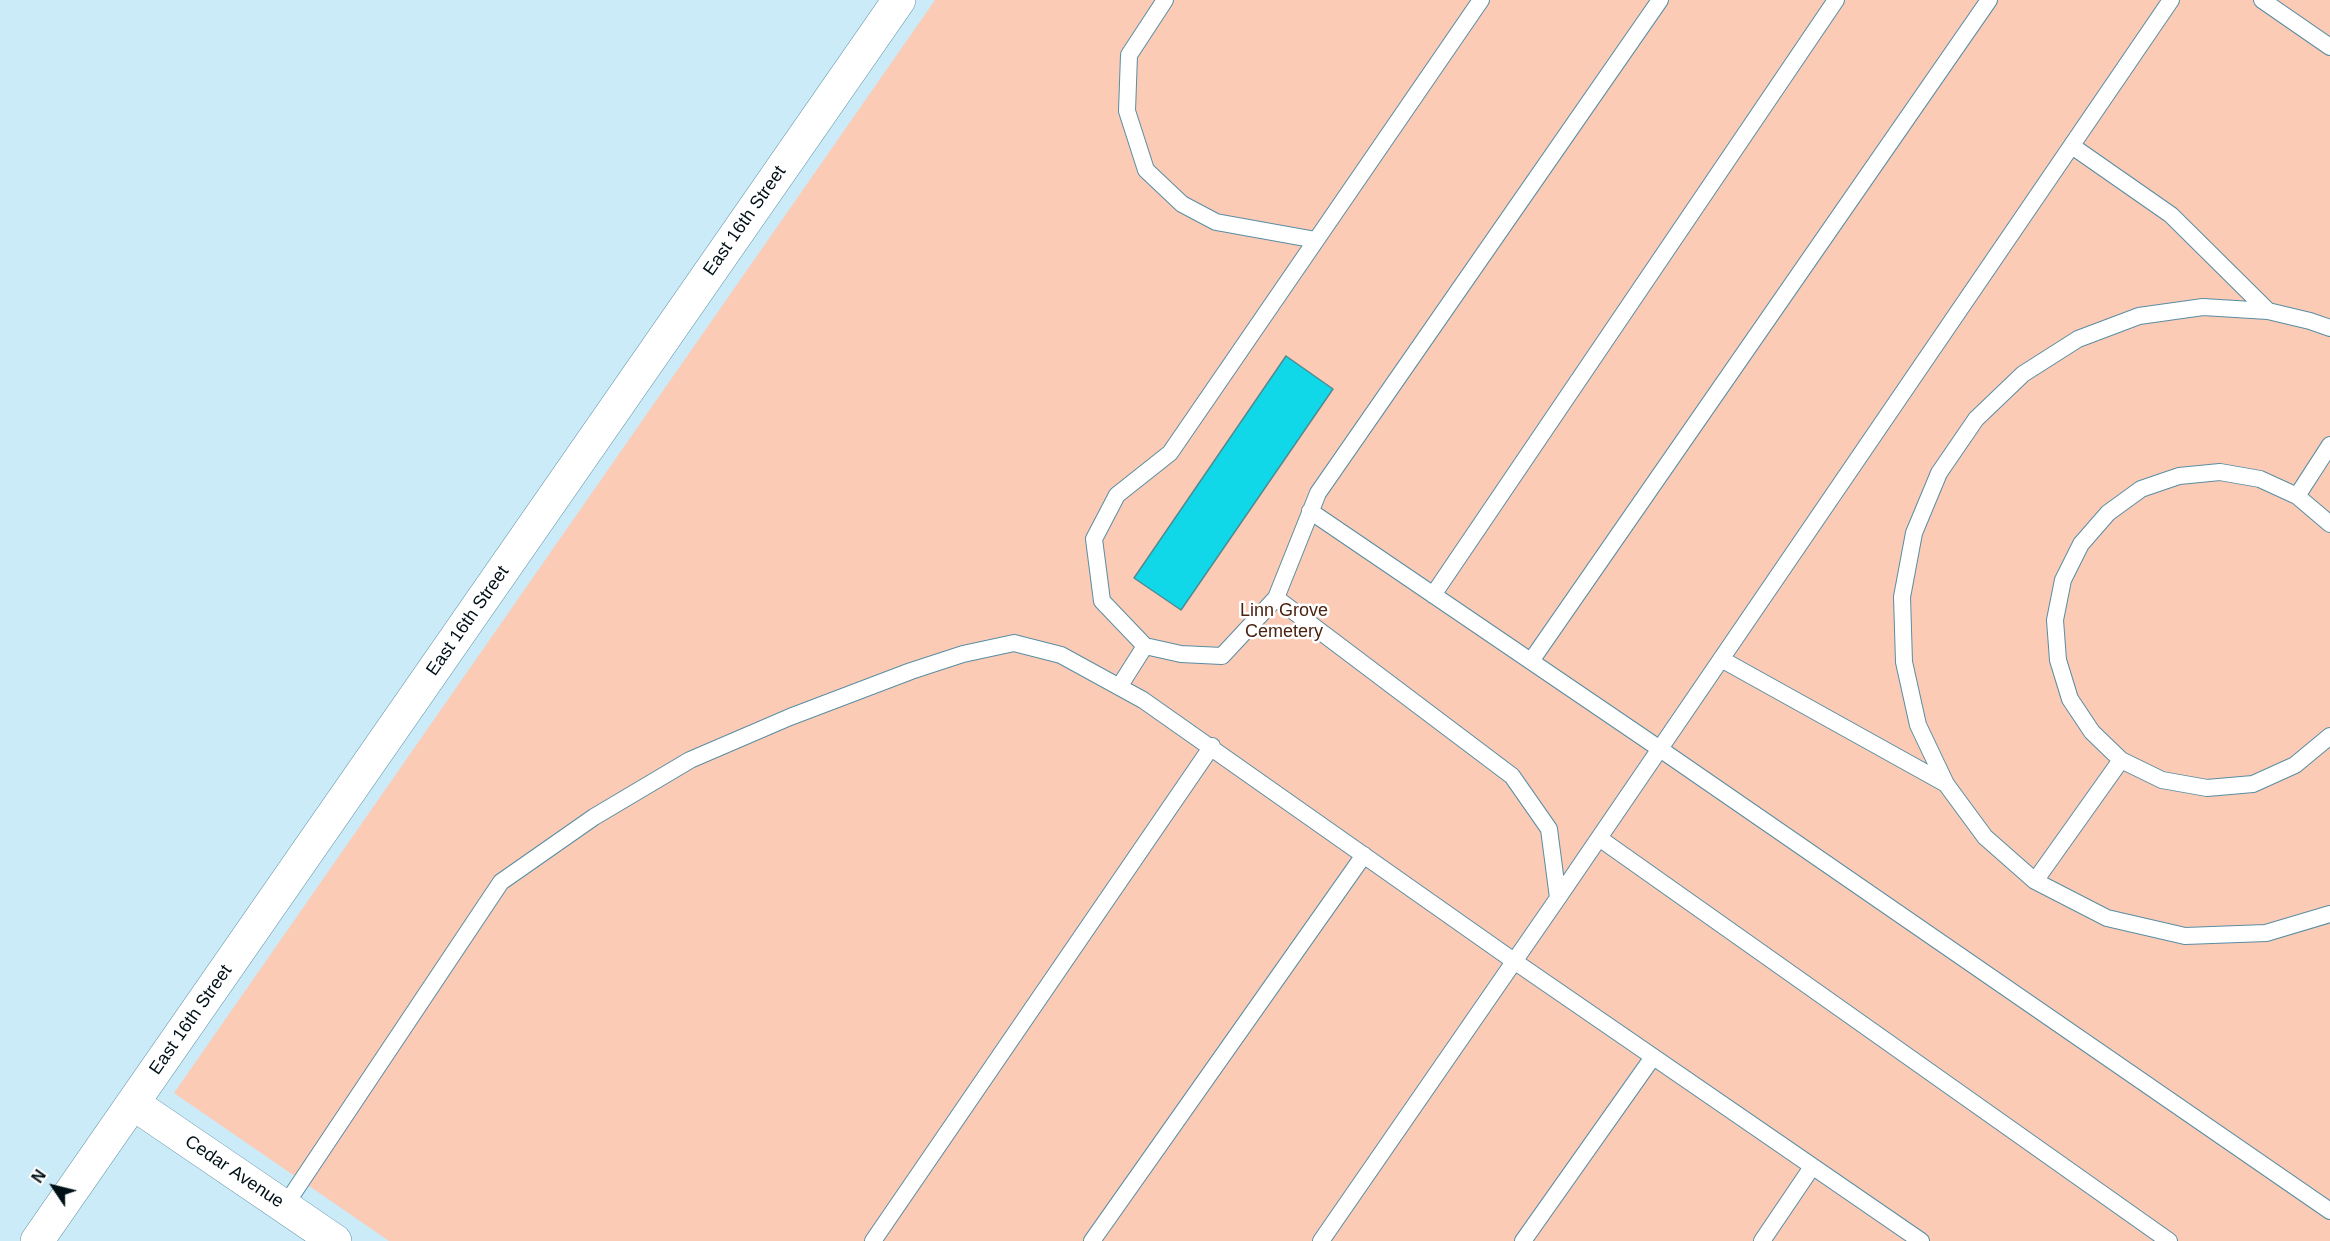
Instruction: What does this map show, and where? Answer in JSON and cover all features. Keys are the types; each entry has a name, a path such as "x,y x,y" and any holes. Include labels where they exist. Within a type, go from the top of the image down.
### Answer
{"street":[{"name":"East 16th Street","path":"37,1241 899,0"},
{"name":"Cedar Avenue","path":"134,1104 335,1241"}],"lane":[{"path":"1165,0 1129,55 1127,111 1146,170 1182,204 1216,222 1316,240"},
{"path":"1481,0 1170,453 1117,495 1094,539 1102,601 1146,646 1181,654 1222,656 1276,598 1318,493 1660,0"},
{"path":"1433,595 1836,0"},
{"path":"1532,661 1989,0"},
{"path":"1322,1241 2171,0"},
{"path":"2262,0 2330,46"},
{"path":"2072,146 2171,215 2268,311"},
{"path":"2330,328 2268,311 2203,307 2139,316 2078,339 2023,374 1999,396 1976,419 1939,473 1914,533 1902,597 1904,662 1918,725 1946,784 1985,837 2035,881 2107,918 2185,936 2266,933 2330,914"},
{"path":"2296,496 2330,445"},
{"path":"2330,524 2296,496 2259,479 2220,472 2179,476 2141,489 2108,513 2081,543 2064,580 2055,620 2058,660 2070,699 2092,732 2121,760 2162,780 2207,788 2253,784 2295,765 2330,736"},
{"path":"1310,511 1532,661 2330,1211"},
{"path":"1276,598 1512,776 1550,829 1558,898"},
{"path":"284,1207 501,882 594,817 690,760 790,717 963,654 1014,643 1061,655 1143,700 1212,746 1514,961 1921,1241"},
{"path":"1119,687 1146,646"},
{"path":"1721,658 1946,784"},
{"path":"873,1241 1212,746"},
{"path":"2035,881 2121,760"},
{"path":"1599,838 2169,1241"},
{"path":"1092,1241 1364,855"},
{"path":"1523,1241 1653,1057"},
{"path":"1762,1241 1812,1167"}],"green space":[{"name":"Linn Grove Cemetery","path":"935,0 2330,0 2330,1241 389,1241 174,1093"}],"building":[{"path":"1286,356 1333,389 1181,610 1134,578"}]}
